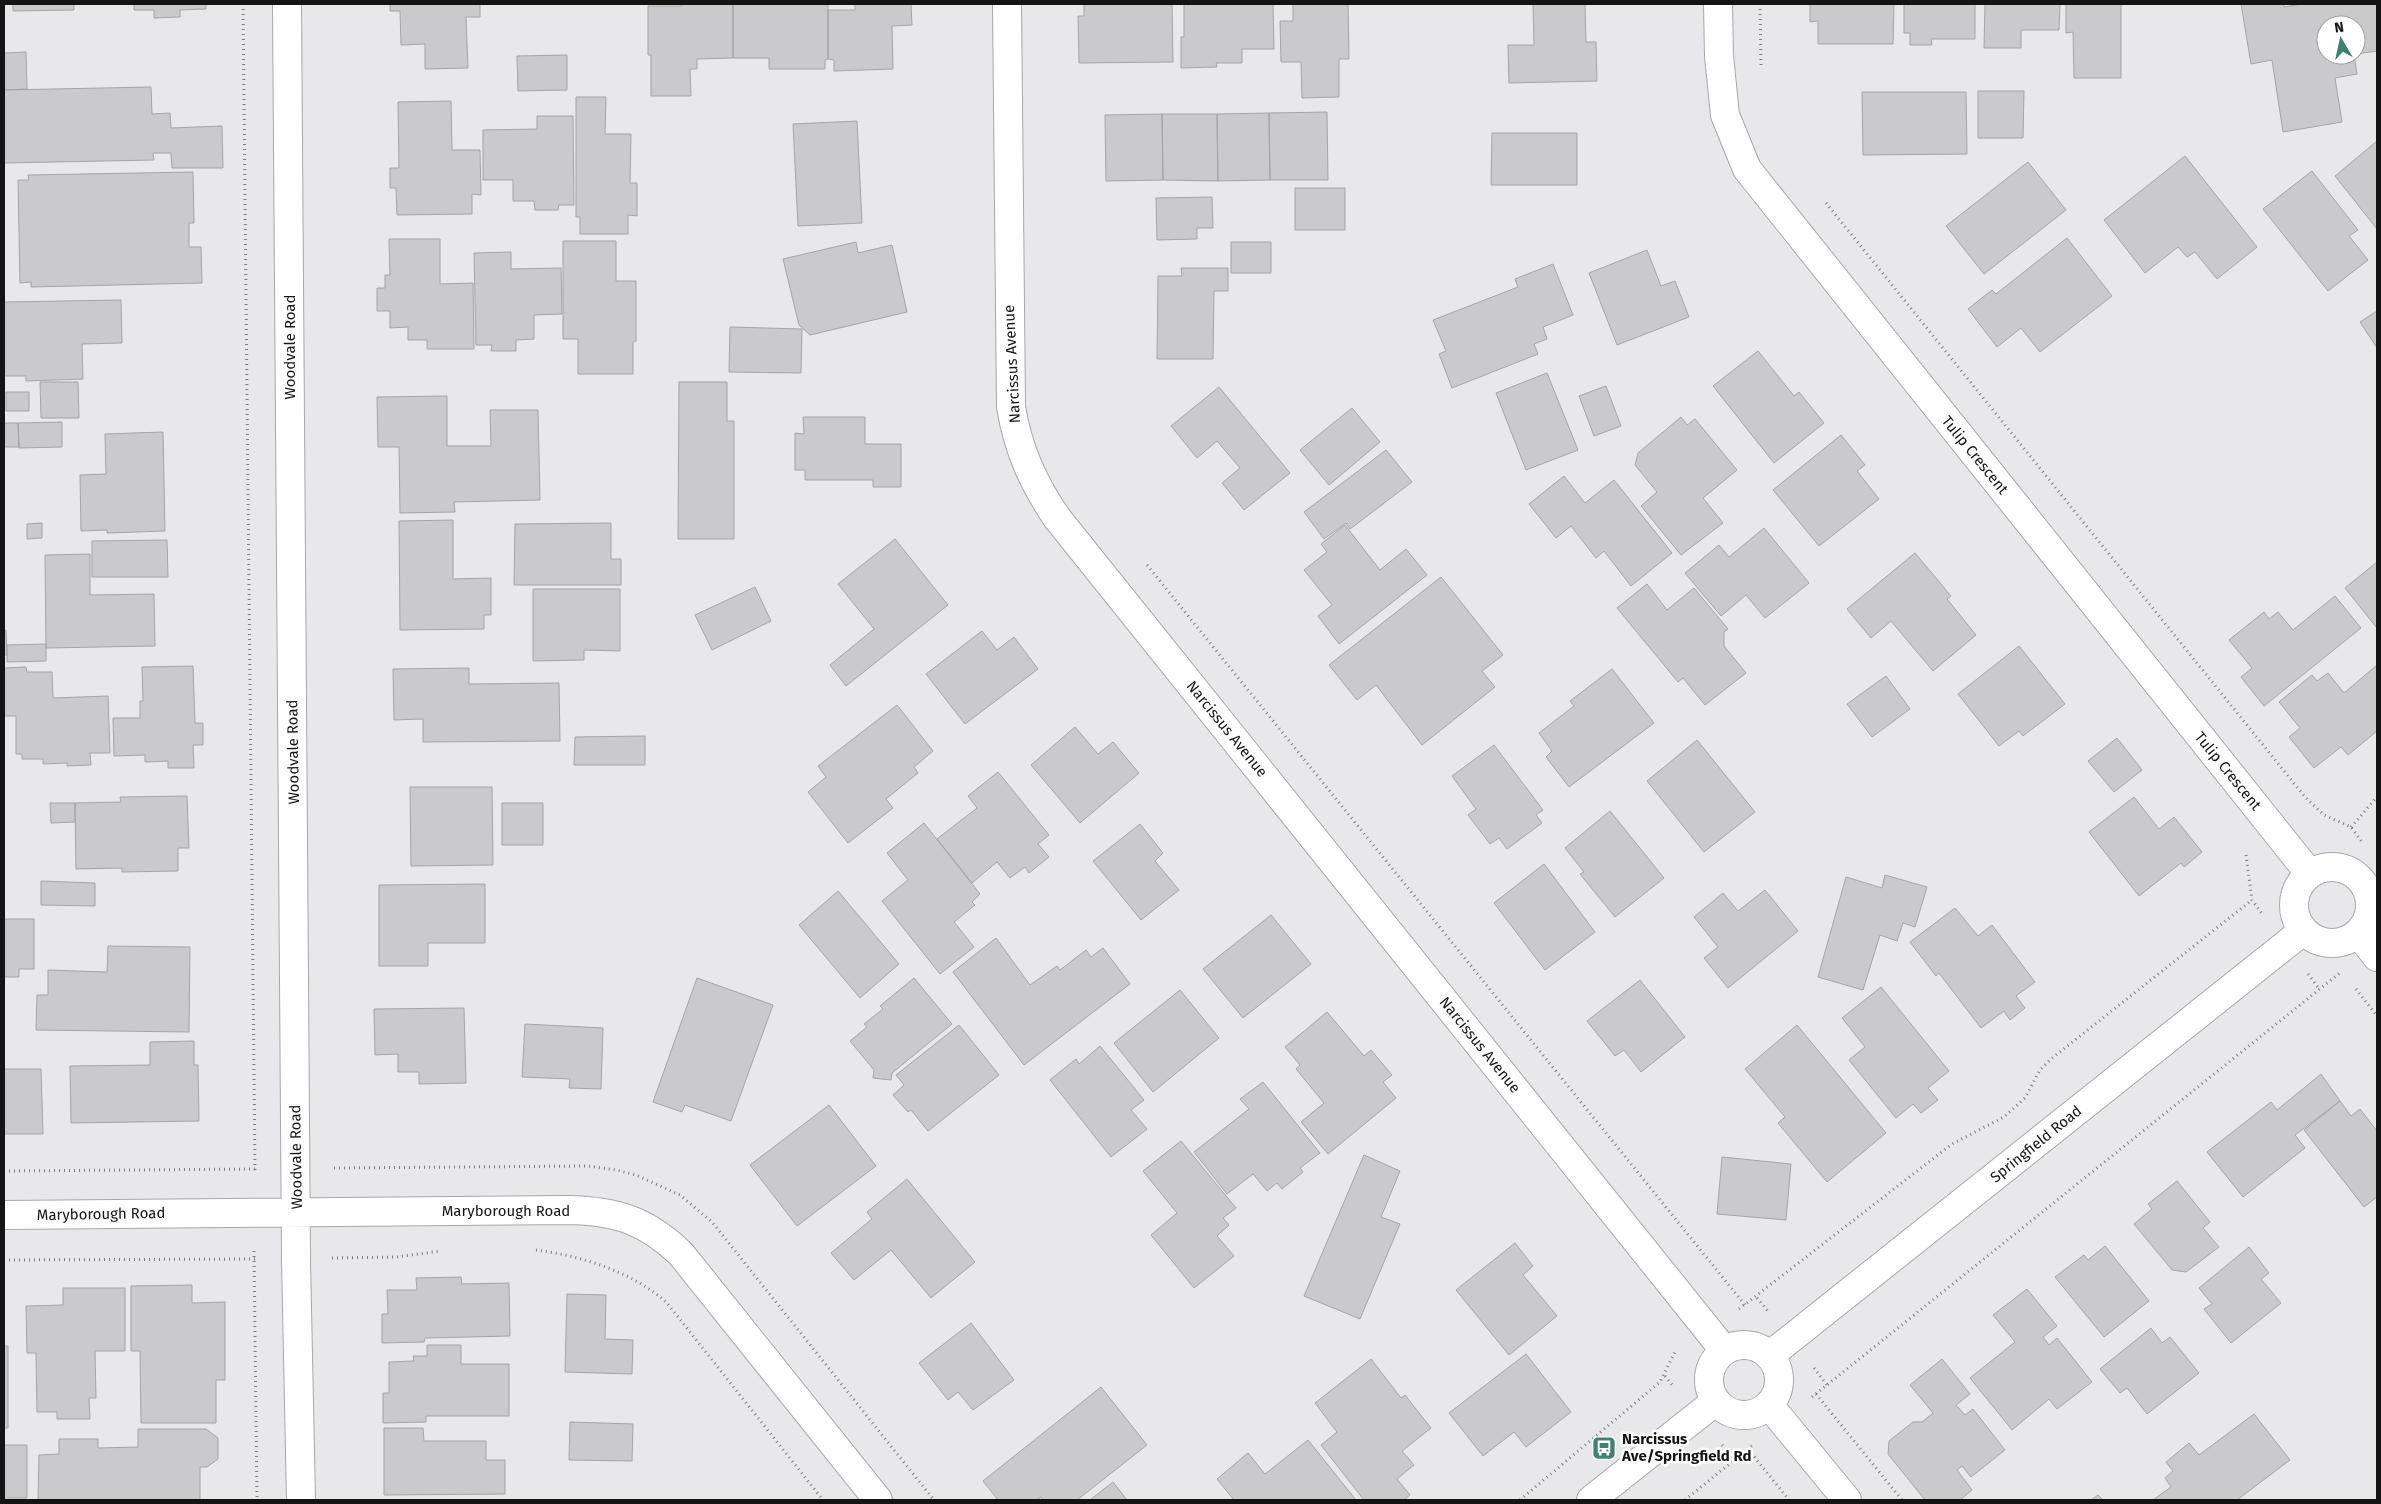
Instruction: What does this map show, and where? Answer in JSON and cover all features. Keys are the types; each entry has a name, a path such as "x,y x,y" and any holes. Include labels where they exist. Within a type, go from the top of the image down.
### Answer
{"street":[{"name":"Woodvale Road","path":"286,4 296,1212 301,1500"},
{"name":"Narcissus Avenue","path":"1006,4 1011,407 1014,429 1026,465 1040,494 1056,518 1724,1350"},
{"name":"Tulip Crescent","path":"1718,4 1719,56 1725,115 1734,142 1747,169 2310,874"},
{"path":"2328,866 2370,875 2371,908 2366,927 2359,934 2350,939 2330,944 2312,938 2303,931 2295,915 2294,898 2310,874 2328,866"},
{"name":"Springfield Road","path":"1769,1356 2303,931"},
{"path":"2359,934 2377,957"},
{"name":"Maryborough Road","path":"4,1215 594,1210 620,1215 645,1225 665,1238 681,1254 878,1500"},
{"path":"1749,1345 1769,1356 1775,1364 1780,1381 1776,1396 1769,1405 1760,1411 1739,1415 1729,1412 1716,1401 1709,1384 1708,1374 1716,1357 1724,1350 1749,1345"},
{"path":"1591,1500 1716,1401"},
{"path":"1769,1405 1847,1500"}],"path":[{"path":"4,1171 255,1169 243,4"},
{"path":"1760,4 1761,71"},
{"path":"1822,198 2305,797 2324,815 2351,827 2362,842"},
{"path":"1144,562 1745,1306"},
{"path":"2351,827 2377,797"},
{"path":"2245,851 2252,900 2266,920"},
{"path":"1733,1313 1757,1298 1952,1144 2004,1117 2025,1098 2040,1070 2051,1059 2252,900"},
{"path":"2303,968 2320,990"},
{"path":"1902,1500 1816,1394 2342,972 2348,979"},
{"path":"2354,987 2377,1016"},
{"path":"526,1249 555,1253 626,1275 657,1294 667,1303 823,1500"},
{"path":"322,1259 396,1257 447,1250"},
{"path":"4,1260 254,1259 257,1500"},
{"path":"1757,1298 1771,1315"},
{"path":"1520,1500 1665,1376 1676,1350 1684,1345"},
{"path":"1811,1364 1828,1385"},
{"path":"1665,1376 1678,1392"},
{"path":"1715,1437 1734,1460"},
{"path":"1685,1500 1748,1449 1789,1500"}],"building":[{"path":"13,4 74,4 74,10 13,11"},
{"path":"134,4 206,4 206,9 180,10 180,17 154,18 154,10 134,10"},
{"path":"390,4 480,4 480,17 466,17 468,68 425,69 425,44 401,45 400,11 390,11"},
{"path":"682,4 733,4 733,58 697,59 697,69 690,69 691,96 651,96 651,55 648,55 648,6 682,6"},
{"path":"733,4 828,4 828,59 825,60 825,69 769,69 769,58 733,58"},
{"path":"855,4 911,4 912,25 892,26 893,69 834,71 834,60 828,59 828,10 855,10"},
{"path":"1084,4 1172,4 1173,62 1079,63 1078,16 1084,16"},
{"path":"1184,4 1273,4 1274,49 1242,49 1242,63 1216,63 1217,67 1181,68 1181,37 1184,37"},
{"path":"1293,4 1348,4 1349,59 1339,59 1339,97 1302,98 1301,62 1281,62 1280,21 1293,21"},
{"path":"1533,4 1585,4 1586,42 1596,42 1597,81 1509,83 1508,45 1534,45"},
{"path":"1810,4 1894,4 1893,44 1818,44 1818,21 1810,22"},
{"path":"1904,4 1975,4 1975,39 1931,39 1932,45 1910,45 1910,33 1904,33"},
{"path":"1985,4 2060,4 2059,30 2021,30 2021,48 1984,48"},
{"path":"2066,4 2121,4 2121,78 2074,78 2073,32 2066,33"},
{"path":"2241,4 2284,4 2284,7 2302,4 2377,4 2377,51 2366,53 2366,15 2316,15 2316,65 2356,65 2357,74 2335,78 2342,122 2283,132 2272,60 2251,64"},
{"path":"26,52 27,89 4,90 4,53"},
{"path":"567,55 567,90 518,91 517,56"},
{"path":"151,87 152,114 170,113 171,128 222,126 223,168 172,168 171,153 153,153 154,160 4,163 4,90"},
{"path":"1978,91 2024,91 2023,138 1978,138"},
{"path":"1862,92 1966,92 1967,154 1863,155"},
{"path":"576,97 606,97 605,134 631,134 630,183 637,183 637,216 628,215 628,234 580,234 580,217 576,217"},
{"path":"451,101 452,150 480,150 481,195 472,194 472,214 397,215 396,188 390,188 390,168 399,168 398,102"},
{"path":"1327,112 1328,180 1270,180 1269,113"},
{"path":"1269,113 1270,180 1218,181 1217,114"},
{"path":"1162,114 1163,180 1106,181 1105,115"},
{"path":"1162,114 1217,114 1218,181 1163,180"},
{"path":"537,116 573,116 574,205 559,205 558,210 535,210 534,201 513,201 513,180 483,180 483,130 537,129"},
{"path":"857,121 862,223 798,226 793,124"},
{"path":"1492,133 1577,133 1577,185 1491,185"},
{"path":"2377,141 2377,229 2335,176"},
{"path":"2185,156 2257,247 2217,279 2195,252 2187,257 2178,247 2145,273 2104,220"},
{"path":"2028,162 2066,210 1984,274 1946,226"},
{"path":"2312,171 2358,230 2349,236 2368,260 2328,291 2263,209"},
{"path":"193,172 194,223 189,223 189,247 201,247 202,283 31,287 31,282 20,283 18,180 29,180 28,175"},
{"path":"1295,188 1345,188 1345,230 1295,230"},
{"path":"1212,197 1213,228 1197,228 1197,239 1157,240 1156,198"},
{"path":"2067,238 2112,296 2040,352 2021,328 1997,347 1968,309 1992,290 1996,294"},
{"path":"389,239 440,239 440,284 473,283 474,349 427,349 427,340 408,340 408,327 390,328 390,311 377,311 377,288 385,288 385,275 390,275"},
{"path":"563,241 616,241 616,281 636,281 636,341 633,342 633,374 578,374 578,339 563,339"},
{"path":"856,242 858,253 892,245 907,312 810,335 799,325 783,259"},
{"path":"1231,242 1271,242 1271,273 1231,273"},
{"path":"1647,250 1661,286 1675,281 1689,317 1617,345 1589,273"},
{"path":"511,252 511,269 561,268 562,314 534,315 534,339 516,340 516,351 491,351 492,345 476,345 474,253"},
{"path":"1553,264 1573,315 1543,327 1547,339 1534,344 1538,354 1452,388 1439,354 1446,351 1433,320 1518,287 1515,279"},
{"path":"1181,268 1228,268 1228,291 1214,291 1213,359 1157,359 1158,276 1182,276"},
{"path":"121,300 122,343 82,344 83,379 26,381 26,376 4,376 4,302"},
{"path":"2377,311 2377,348 2360,322"},
{"path":"730,327 802,329 801,373 729,372"},
{"path":"1758,351 1794,396 1799,392 1824,423 1774,463 1713,386"},
{"path":"1547,373 1578,450 1526,470 1496,393"},
{"path":"40,382 78,382 79,418 41,418"},
{"path":"679,382 727,382 727,421 734,421 734,539 678,539"},
{"path":"1606,386 1621,426 1594,436 1579,396"},
{"path":"1219,387 1290,473 1244,510 1222,483 1240,468 1217,441 1197,458 1171,426"},
{"path":"6,392 29,392 29,411 6,411"},
{"path":"447,396 447,446 491,446 490,410 538,410 540,500 454,502 455,512 400,513 399,447 378,447 377,397"},
{"path":"1352,408 1380,442 1329,485 1300,450"},
{"path":"803,417 865,417 865,444 901,444 901,487 873,487 873,480 805,480 805,470 795,470 795,433 804,434"},
{"path":"1681,417 1687,425 1695,419 1737,470 1703,498 1723,523 1681,555 1641,506 1657,492 1635,465 1638,453"},
{"path":"62,422 62,447 19,448 18,423"},
{"path":"4,423 18,423 19,447 4,447"},
{"path":"163,432 165,531 107,533 107,530 81,531 80,475 106,474 105,434"},
{"path":"1841,435 1865,465 1857,471 1879,499 1819,546 1773,490"},
{"path":"1386,450 1412,482 1350,529 1346,523 1324,539 1304,512"},
{"path":"1564,476 1585,503 1614,480 1672,553 1631,586 1604,551 1596,558 1571,526 1556,538 1529,504"},
{"path":"453,520 453,579 491,578 491,615 484,615 484,629 400,630 399,521"},
{"path":"42,523 42,538 27,539 27,524"},
{"path":"611,523 611,559 621,559 621,585 514,585 515,524"},
{"path":"1345,525 1380,570 1406,549 1427,575 1339,644 1318,616 1332,605 1304,570 1327,552 1321,544"},
{"path":"1764,528 1809,583 1765,618 1746,595 1721,616 1685,573 1719,545 1729,557"},
{"path":"895,539 948,605 846,686 830,665 874,629 838,584"},
{"path":"167,540 168,577 92,577 92,541"},
{"path":"1915,553 1951,596 1947,599 1976,635 1933,671 1891,621 1871,638 1847,609"},
{"path":"90,554 90,595 154,594 155,646 46,648 45,555"},
{"path":"2377,562 2377,628 2345,588"},
{"path":"1441,577 1503,655 1482,671 1495,687 1422,745 1376,685 1357,700 1329,665"},
{"path":"1647,584 1667,610 1694,588 1728,629 1724,632 1724,646 1746,673 1705,705 1683,678 1678,682 1617,608"},
{"path":"755,587 771,621 712,650 695,615"},
{"path":"533,589 620,589 620,651 584,650 584,660 533,661"},
{"path":"2335,596 2361,628 2264,706 2241,677 2252,668 2229,640 2264,612 2269,619 2278,612 2293,630"},
{"path":"4,630 6,630 7,655 4,655"},
{"path":"982,631 997,650 1014,637 1038,669 965,724 926,674"},
{"path":"46,644 46,661 7,662 7,645"},
{"path":"2019,646 2065,704 2023,736 2019,731 1999,746 1958,694"},
{"path":"2377,665 2377,731 2348,755 2341,747 2314,768 2289,737 2300,728 2279,702 2312,675 2317,681 2328,673 2344,693"},
{"path":"193,666 195,723 203,723 203,745 193,745 194,768 168,768 168,761 145,762 145,755 114,756 113,718 140,718 140,701 143,701 142,667"},
{"path":"26,667 27,672 52,672 53,698 108,696 110,753 90,753 91,765 67,766 67,763 43,764 43,759 22,759 22,754 16,754 16,716 4,716 4,668"},
{"path":"469,668 469,684 559,683 560,741 423,742 423,719 394,720 393,669"},
{"path":"1612,669 1654,723 1569,787 1546,757 1552,751 1539,733 1574,706 1570,701"},
{"path":"1886,676 1910,709 1872,737 1847,704"},
{"path":"897,705 933,751 914,767 918,773 886,799 893,808 848,843 808,792 826,777 818,766"},
{"path":"1075,727 1098,754 1113,742 1139,773 1080,823 1031,765"},
{"path":"645,736 645,765 574,765 575,737"},
{"path":"2117,738 2142,770 2114,792 2088,761"},
{"path":"1697,740 1755,812 1704,852 1647,781"},
{"path":"1494,745 1543,810 1536,815 1542,823 1507,849 1499,838 1490,844 1468,815 1476,809 1452,776"},
{"path":"998,772 1049,835 1038,844 1049,857 1029,873 1025,867 1010,878 997,862 972,883 937,839 977,808 968,796"},
{"path":"410,787 492,787 493,865 411,866"},
{"path":"187,796 189,848 178,848 178,871 122,872 122,868 76,869 75,803 121,802 120,797"},
{"path":"2134,797 2159,829 2174,817 2202,852 2184,867 2181,863 2139,896 2089,832"},
{"path":"50,803 75,803 75,822 51,823"},
{"path":"502,803 543,803 543,845 502,845"},
{"path":"1610,811 1664,878 1615,917 1580,874 1584,872 1565,848"},
{"path":"924,823 980,894 972,902 975,905 954,922 974,947 940,974 882,901 908,880 887,853"},
{"path":"1140,824 1163,853 1155,861 1179,890 1141,920 1093,861"},
{"path":"1544,864 1595,932 1545,970 1494,903"},
{"path":"1885,875 1927,887 1915,927 1903,923 1897,941 1880,935 1863,990 1818,977 1846,877 1882,888"},
{"path":"41,881 95,883 95,906 41,905"},
{"path":"485,884 485,943 428,943 428,966 379,966 379,885"},
{"path":"1765,890 1798,931 1728,988 1704,958 1718,947 1694,917 1723,893 1738,911"},
{"path":"838,891 899,964 860,998 799,925"},
{"path":"1955,908 1978,936 1992,925 2035,982 2016,996 2025,1008 2010,1020 2004,1011 1981,1028 1939,973 1936,976 1910,942"},
{"path":"1271,915 1311,964 1243,1018 1203,969"},
{"path":"4,919 34,919 34,969 19,969 19,977 4,977"},
{"path":"996,938 1030,985 1057,966 1060,970 1086,950 1091,957 1103,948 1130,984 1024,1065 953,972"},
{"path":"108,946 190,947 189,1032 36,1030 37,995 48,995 48,970 107,972"},
{"path":"697,978 773,1005 731,1121 685,1105 682,1112 653,1102"},
{"path":"914,978 952,1024 892,1073 891,1080 873,1078 874,1070 850,1041 867,1027 864,1024 883,1009 880,1006"},
{"path":"1640,980 1685,1037 1641,1072 1624,1050 1615,1056 1587,1021"},
{"path":"1881,987 1949,1071 1928,1088 1938,1100 1921,1113 1913,1104 1896,1118 1849,1060 1865,1047 1842,1018"},
{"path":"1180,990 1219,1038 1153,1092 1114,1043"},
{"path":"464,1008 466,1083 419,1084 419,1072 398,1072 398,1054 375,1055 374,1009"},
{"path":"1327,1012 1364,1056 1371,1050 1392,1075 1383,1082 1396,1098 1328,1154 1301,1122 1324,1103 1296,1069 1300,1065 1285,1047"},
{"path":"525,1024 603,1028 601,1089 569,1088 570,1079 522,1077"},
{"path":"959,1025 999,1075 928,1131 911,1110 908,1112 893,1095 904,1085 896,1075"},
{"path":"1797,1025 1886,1133 1827,1182 1778,1123 1785,1117 1745,1069"},
{"path":"194,1041 194,1065 198,1065 199,1121 71,1123 70,1066 150,1065 150,1042"},
{"path":"1100,1046 1144,1100 1131,1110 1147,1129 1111,1157 1050,1080 1076,1059 1079,1064"},
{"path":"4,1069 41,1069 43,1134 4,1134"},
{"path":"2321,1074 2340,1101 2295,1135 2305,1148 2243,1197 2207,1152 2271,1102 2277,1110"},
{"path":"1263,1082 1320,1153 1300,1168 1303,1172 1282,1189 1277,1183 1267,1191 1253,1174 1227,1194 1194,1152 1249,1109 1240,1099"},
{"path":"2340,1101 2351,1116 2360,1109 2377,1131 2377,1197 2364,1207 2304,1130"},
{"path":"829,1105 876,1166 797,1226 750,1165"},
{"path":"1181,1141 1236,1208 1223,1218 1229,1225 1217,1236 1234,1256 1194,1288 1151,1235 1177,1213 1143,1171"},
{"path":"1364,1155 1400,1171 1381,1217 1400,1224 1360,1319 1304,1296"},
{"path":"1722,1157 1791,1164 1786,1220 1717,1214"},
{"path":"907,1179 975,1262 931,1298 891,1250 854,1280 831,1253 872,1219 867,1212"},
{"path":"2177,1181 2210,1222 2203,1228 2219,1247 2186,1272 2172,1270 2134,1224 2152,1209 2148,1204"},
{"path":"1515,1243 1533,1266 1523,1275 1557,1316 1509,1355 1456,1290"},
{"path":"2105,1246 2149,1301 2104,1337 2055,1277 2084,1255 2088,1260"},
{"path":"2249,1247 2269,1273 2261,1279 2281,1303 2231,1343 2204,1309 2212,1304 2199,1288"},
{"path":"461,1277 462,1284 509,1283 510,1336 425,1338 424,1342 382,1343 382,1314 388,1314 387,1290 417,1290 416,1278"},
{"path":"192,1285 192,1303 225,1302 225,1380 216,1380 216,1423 141,1423 140,1351 131,1351 131,1286"},
{"path":"63,1288 125,1288 125,1351 95,1351 96,1398 89,1398 90,1419 57,1419 57,1412 37,1412 36,1353 27,1353 26,1306 63,1305"},
{"path":"2027,1289 2057,1326 2043,1337 2049,1345 2057,1338 2092,1382 2057,1409 2049,1399 2012,1430 1970,1378 2015,1342 1993,1315"},
{"path":"567,1294 606,1295 605,1339 633,1340 632,1374 565,1372"},
{"path":"971,1323 1014,1380 973,1410 958,1392 948,1400 919,1363"},
{"path":"2151,1328 2162,1343 2170,1337 2199,1373 2147,1414 2127,1388 2120,1393 2100,1369"},
{"path":"427,1345 461,1345 461,1364 509,1364 509,1416 426,1416 426,1422 383,1423 383,1393 389,1393 389,1362 414,1361 413,1356 427,1356"},
{"path":"4,1346 8,1346 8,1428 4,1428"},
{"path":"1526,1354 1571,1412 1526,1447 1514,1432 1483,1456 1449,1413"},
{"path":"1371,1359 1401,1398 1405,1395 1431,1428 1402,1451 1414,1465 1397,1479 1410,1495 1404,1500 1364,1500 1321,1445 1337,1432 1315,1403"},
{"path":"1942,1359 1970,1394 1956,1405 1965,1415 1973,1409 2005,1450 1971,1477 1962,1466 1957,1470 1972,1490 1960,1500 1925,1500 1888,1454 1889,1441 1913,1422 1922,1422 1933,1413 1910,1385"},
{"path":"1101,1387 1147,1445 1077,1500 1043,1500 1041,1497 1036,1500 998,1500 983,1481"},
{"path":"2254,1414 2290,1460 2237,1500 2153,1500 2171,1487 2165,1478 2173,1471 2166,1462 2189,1443 2199,1455"},
{"path":"570,1422 633,1424 632,1461 569,1460"},
{"path":"384,1428 423,1428 424,1441 486,1441 486,1460 505,1460 505,1494 384,1495"},
{"path":"138,1429 206,1429 218,1438 218,1459 207,1467 200,1467 200,1500 38,1500 39,1455 59,1454 59,1439 98,1439 98,1448 138,1447"},
{"path":"1308,1440 1356,1500 1234,1500 1217,1479 1248,1453 1265,1474"},
{"path":"4,1445 27,1445 27,1498 4,1498"},
{"path":"1113,1482 1127,1500 1090,1500"},
{"path":"2098,1495 2103,1500 2091,1500"}],"place":[{"name":"Narcissus Ave/Springfield Rd","path":"1604,1448"}]}
